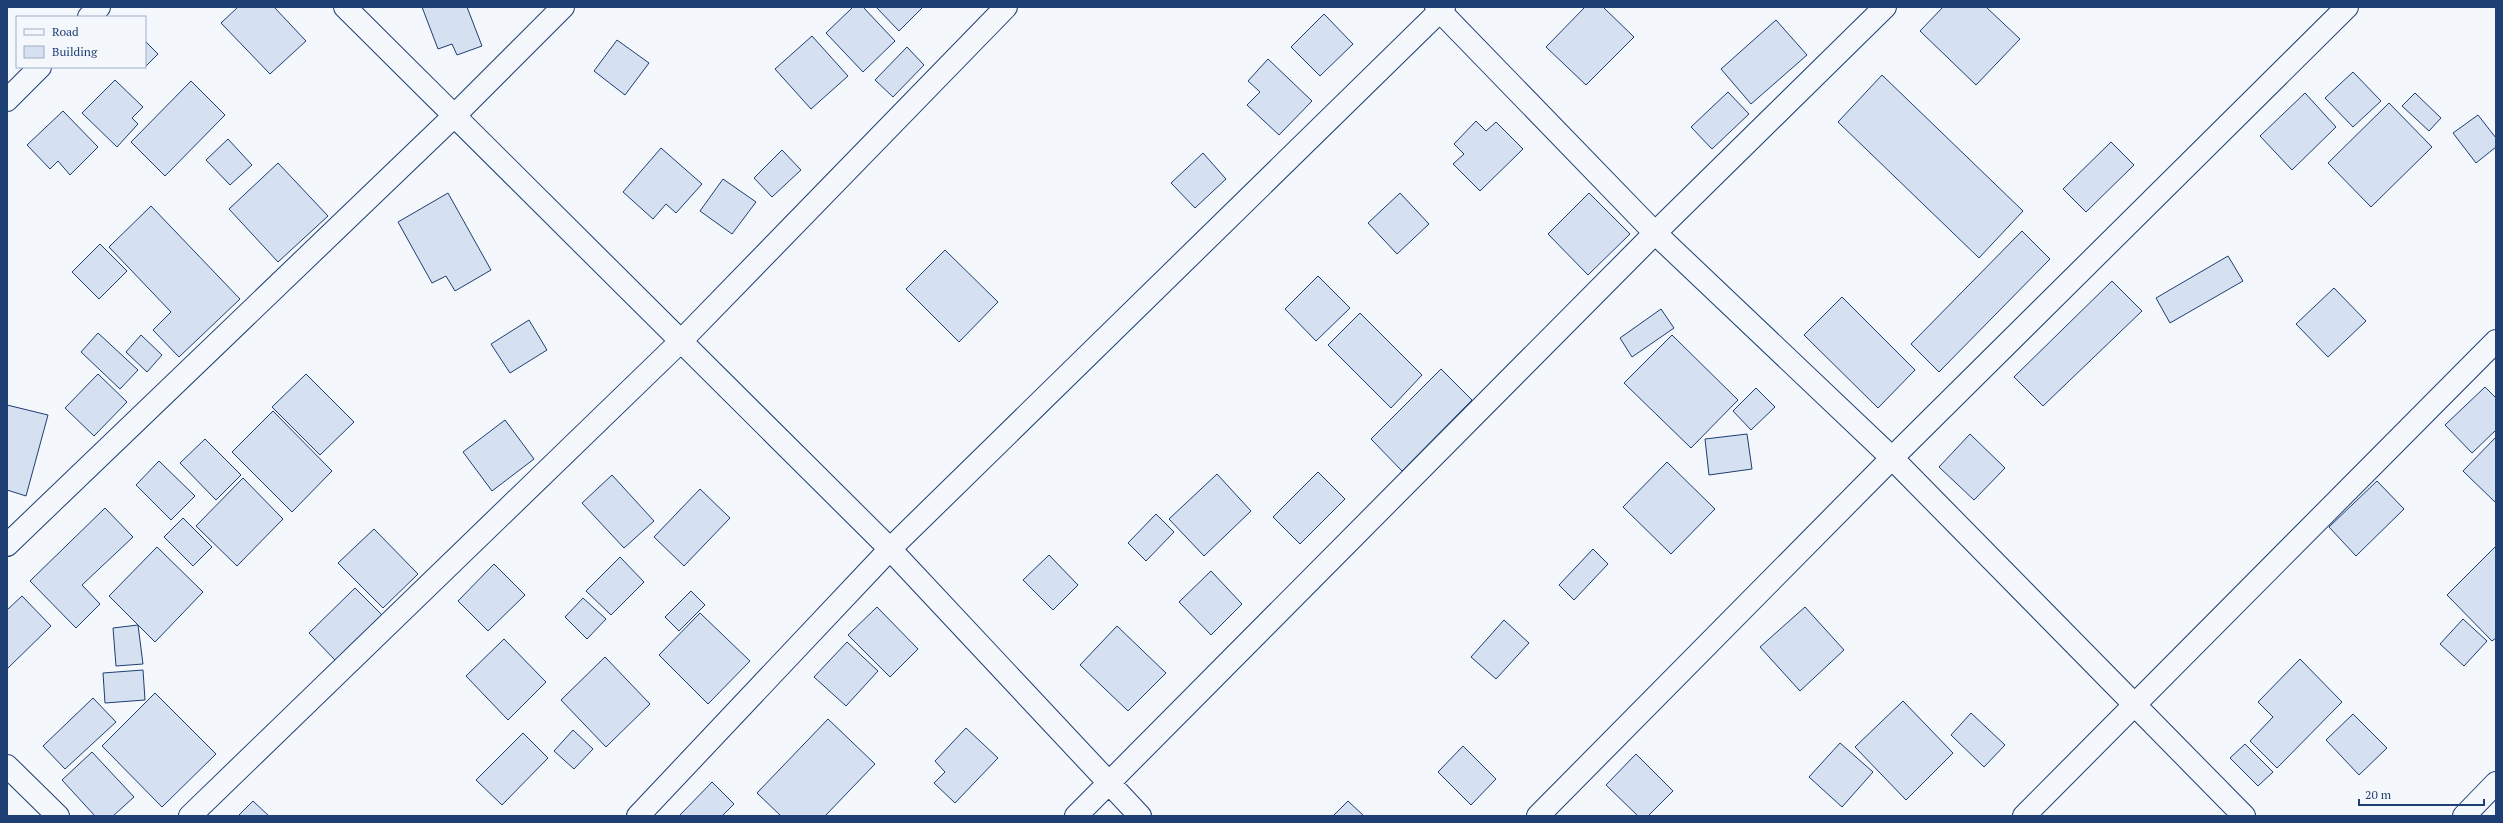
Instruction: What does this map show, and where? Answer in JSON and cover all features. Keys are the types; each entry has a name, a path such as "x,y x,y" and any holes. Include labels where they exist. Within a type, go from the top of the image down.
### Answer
{"street":[{"path":"90,16 99,7"},
{"path":"345,7 890,549 1140,816"},
{"path":"7,545 454,116 563,7"},
{"path":"190,816 681,340 1006,7"},
{"path":"1076,816 1655,233 1885,7"},
{"path":"1538,816 1892,458 2347,7"},
{"path":"638,816 890,549 1440,8 1655,233 1892,458 2244,816"},
{"path":"7,100 39,68"},
{"path":"2024,816 2496,341"},
{"path":"7,766 58,816"},
{"path":"2464,816 2496,784"}],"building":[{"path":"238,7 274,7 306,41 270,74 221,23"},
{"path":"422,7 467,7 482,46 457,55 452,44 438,49"},
{"path":"853,7 863,7 895,41 863,72 826,33"},
{"path":"876,7 923,7 899,31"},
{"path":"1585,7 1603,7 1634,37 1586,85 1546,47"},
{"path":"1943,7 1986,7 2020,39 1976,85 1920,31"},
{"path":"1324,14 1353,44 1320,76 1291,47"},
{"path":"1776,20 1807,55 1751,104 1721,69"},
{"path":"812,36 848,76 811,109 775,69"},
{"path":"617,40 649,63 625,95 594,71"},
{"path":"146,42 158,54 146,66"},
{"path":"907,47 924,65 893,97 875,80"},
{"path":"1268,59 1312,101 1279,135 1247,105 1260,92 1248,81"},
{"path":"2353,72 2381,101 2353,127 2325,98"},
{"path":"1882,75 2023,211 1979,258 1838,122"},
{"path":"115,80 143,107 132,118 138,124 117,147 82,113"},
{"path":"191,81 225,115 165,176 131,142"},
{"path":"1728,92 1749,114 1712,149 1691,127"},
{"path":"2305,93 2336,127 2292,170 2260,136"},
{"path":"2415,93 2441,118 2429,131 2402,106"},
{"path":"2389,103 2432,147 2371,207 2328,163"},
{"path":"63,111 98,147 70,175 58,161 50,169 27,145"},
{"path":"2478,115 2496,138 2496,147 2476,163 2453,133"},
{"path":"1476,121 1486,131 1496,122 1523,149 1480,191 1453,164 1464,154 1454,144"},
{"path":"228,139 252,165 230,185 206,160"},
{"path":"2111,142 2134,165 2086,212 2063,189"},
{"path":"661,148 702,184 676,213 666,204 653,219 623,192"},
{"path":"782,150 801,170 772,197 754,178"},
{"path":"1203,153 1226,179 1195,208 1171,183"},
{"path":"278,163 328,216 278,262 229,209"},
{"path":"723,179 756,202 732,234 700,211"},
{"path":"448,193 491,270 455,291 446,276 432,283 398,222"},
{"path":"1400,193 1429,224 1397,254 1368,223"},
{"path":"1589,193 1630,234 1588,275 1548,234"},
{"path":"151,206 240,299 179,357 153,330 171,312 109,247"},
{"path":"2022,231 2050,259 1939,372 1911,344"},
{"path":"100,244 127,271 99,299 72,272"},
{"path":"945,250 998,302 959,342 906,289"},
{"path":"2228,256 2243,281 2170,323 2156,298"},
{"path":"1318,276 1350,308 1316,341 1285,309"},
{"path":"2112,281 2142,311 2043,406 2014,377"},
{"path":"2334,288 2366,321 2328,357 2296,324"},
{"path":"1842,297 1915,370 1878,408 1804,335"},
{"path":"1661,309 1674,328 1632,357 1620,338"},
{"path":"1360,313 1422,375 1391,408 1328,345"},
{"path":"529,320 547,350 510,373 491,344"},
{"path":"98,333 138,370 120,389 81,352"},
{"path":"141,335 162,355 147,372 126,352"},
{"path":"1672,335 1738,400 1691,448 1624,383"},
{"path":"1441,369 1472,400 1402,471 1371,439"},
{"path":"98,374 127,402 94,436 65,408"},
{"path":"306,374 354,422 320,455 272,407"},
{"path":"2485,387 2496,398 2496,430 2472,453 2445,425"},
{"path":"1756,388 1775,407 1751,430 1733,411"},
{"path":"7,405 48,415 26,496 7,490"},
{"path":"273,411 332,471 292,512 232,452"},
{"path":"505,420 534,459 492,491 463,452"},
{"path":"1747,434 1752,469 1709,475 1705,439"},
{"path":"1970,434 2005,468 1974,500 1939,467"},
{"path":"2496,437 2496,503 2463,471"},
{"path":"205,439 241,475 216,500 180,463"},
{"path":"159,461 195,496 171,520 136,485"},
{"path":"1667,462 1715,509 1671,554 1623,507"},
{"path":"1318,472 1345,499 1300,544 1273,517"},
{"path":"1217,474 1251,511 1204,556 1169,519"},
{"path":"612,475 654,521 624,548 582,503"},
{"path":"243,478 283,519 237,566 196,526"},
{"path":"2377,481 2404,509 2356,556 2329,527"},
{"path":"700,489 730,518 684,566 654,537"},
{"path":"105,508 133,537 82,585 100,604 76,628 30,581"},
{"path":"1156,514 1174,532 1146,561 1128,543"},
{"path":"183,518 212,547 193,566 164,537"},
{"path":"374,529 418,574 383,608 338,563"},
{"path":"2496,546 2496,638 2492,641 2447,595"},
{"path":"157,547 203,592 155,642 109,596"},
{"path":"1593,549 1608,564 1574,600 1559,585"},
{"path":"1049,555 1078,585 1053,610 1023,580"},
{"path":"620,557 644,582 611,615 586,591"},
{"path":"494,564 525,595 488,631 458,601"},
{"path":"1211,571 1242,604 1211,635 1179,602"},
{"path":"355,588 382,615 335,660 309,633"},
{"path":"691,591 705,605 679,631 665,617"},
{"path":"22,596 51,626 7,669 7,610"},
{"path":"583,598 606,619 587,639 565,617"},
{"path":"877,607 918,649 890,677 848,635"},
{"path":"1805,607 1844,650 1800,691 1760,647"},
{"path":"700,613 750,661 708,704 659,655"},
{"path":"2463,619 2487,641 2464,666 2440,644"},
{"path":"1504,620 1529,643 1496,679 1471,657"},
{"path":"138,625 143,664 116,666 113,628"},
{"path":"1117,626 1166,673 1128,711 1080,665"},
{"path":"504,639 546,682 508,720 466,676"},
{"path":"847,642 878,671 846,706 814,677"},
{"path":"605,657 650,704 606,747 561,700"},
{"path":"2300,659 2342,702 2277,768 2250,741 2273,717 2258,702"},
{"path":"143,670 145,700 105,703 103,673"},
{"path":"155,693 216,754 162,807 102,746"},
{"path":"93,698 116,722 65,769 43,746"},
{"path":"1903,701 1953,753 1906,800 1855,747"},
{"path":"1971,713 2005,745 1984,767 1951,735"},
{"path":"2353,714 2387,748 2359,775 2326,740"},
{"path":"828,719 875,764 825,816 781,816 757,793"},
{"path":"966,728 998,758 955,803 934,783 945,772 935,761"},
{"path":"573,730 593,749 574,769 554,751"},
{"path":"523,733 548,758 502,805 476,780"},
{"path":"1840,743 1873,772 1842,807 1809,777"},
{"path":"2245,744 2273,772 2258,786 2230,758"},
{"path":"1463,746 1496,779 1471,805 1438,772"},
{"path":"92,752 134,797 113,816 95,816 62,780"},
{"path":"1636,754 1673,791 1648,816 1638,816 1606,785"},
{"path":"712,782 734,804 722,816 679,816"},
{"path":"253,801 269,816 238,816"},
{"path":"1348,801 1364,816 1333,816"}]}
